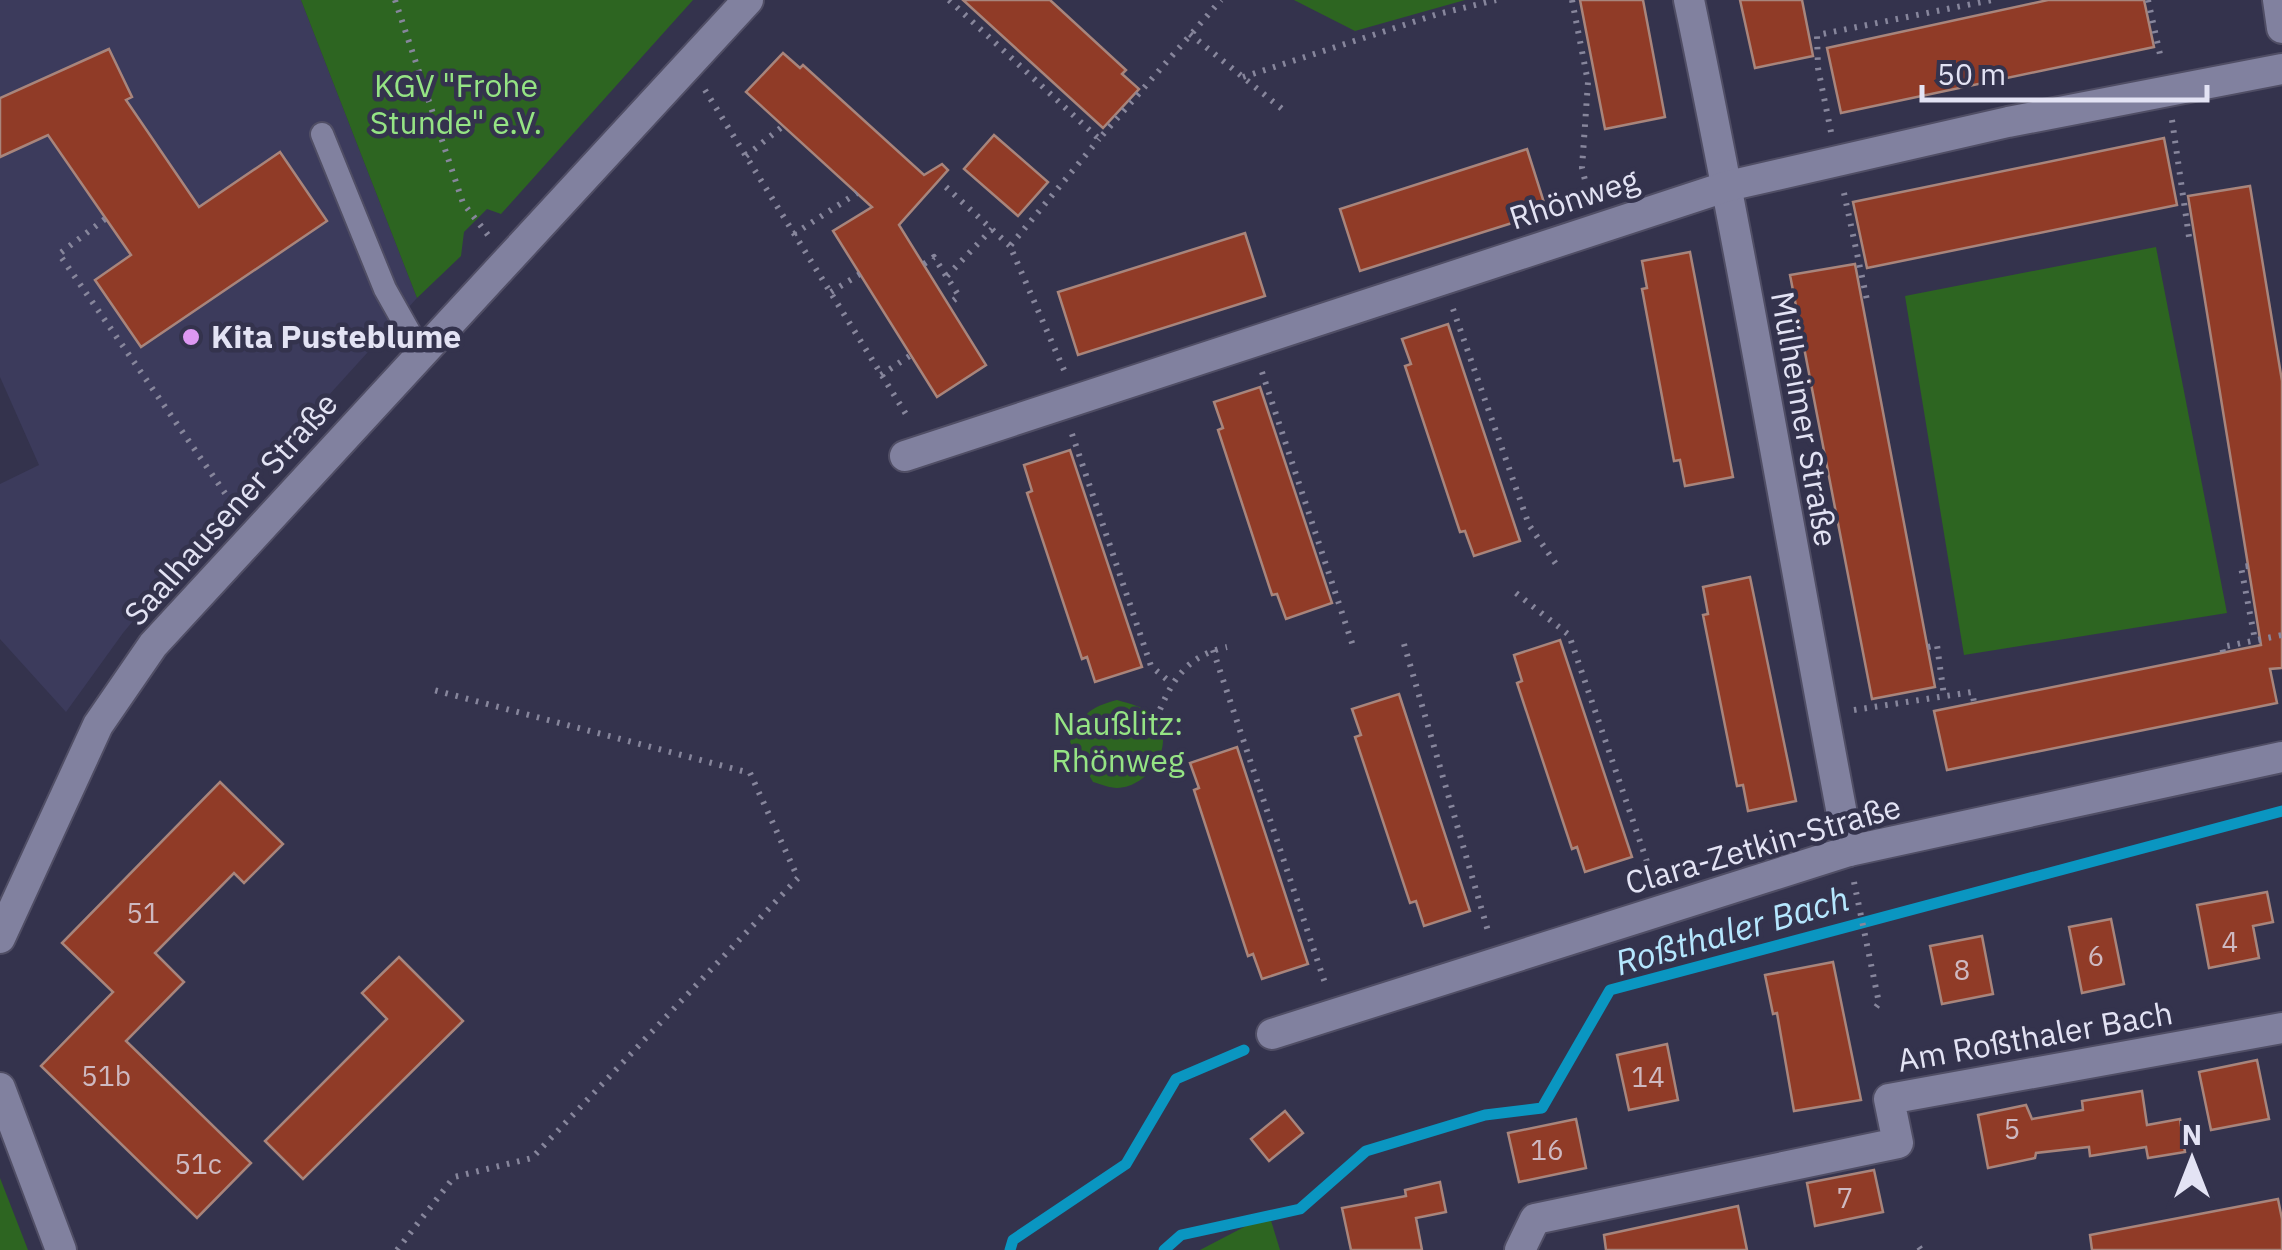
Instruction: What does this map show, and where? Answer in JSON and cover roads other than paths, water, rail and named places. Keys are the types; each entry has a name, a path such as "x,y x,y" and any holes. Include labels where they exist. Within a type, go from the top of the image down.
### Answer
{"street":[{"name":"Saalhausener Straße","path":"0,938 98,724 153,645 748,0"},
{"name":"Mülheimer Straße","path":"1689,0 1728,186 1849,851"},
{"path":"2278,0 2282,28"},
{"name":"Rhönweg","path":"916,453 1728,186 2008,122 2282,69"},
{"name":"Clara-Zetkin-Straße","path":"1272,1034 1849,851 2282,757"},
{"name":"Am Roßthaler Bach","path":"1520,1250 1535,1219 1898,1143 1888,1099 2282,1028"},
{"path":"0,1088 61,1250"}],"lane":[{"path":"322,134 385,289 421,353"}],"waterway":[{"name":"Roßthaler Bach","path":"1164,1250 1181,1235 1300,1209 1366,1151 1485,1115 1542,1108 1610,990 2282,811"},
{"path":"1010,1250 1013,1240 1126,1164 1176,1079 1244,1050"}],"place":[{"name":"Kita Pusteblume","path":"191,337"}],"park label":[{"name":"KGV \"Frohe Stunde\" e.V.","path":"456,104"},
{"name":"Naußlitz: Rhönweg","path":"1118,742"}]}
